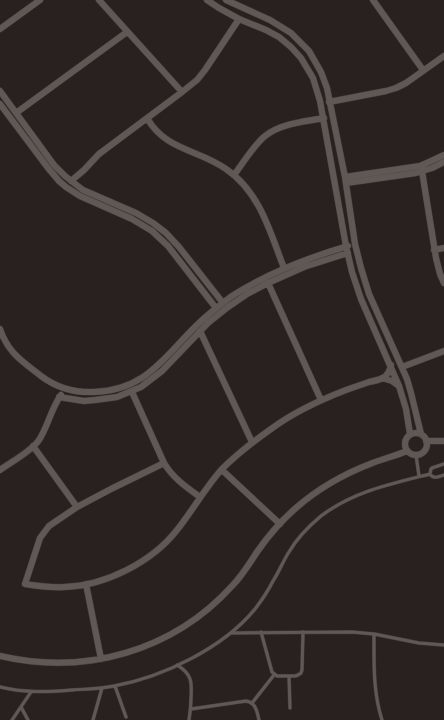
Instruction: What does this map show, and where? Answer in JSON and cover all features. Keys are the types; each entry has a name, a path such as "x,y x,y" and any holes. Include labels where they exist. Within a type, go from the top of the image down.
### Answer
{"street":[{"path":"0,29 40,0"},
{"path":"99,0 182,92"},
{"path":"207,0 219,8 273,33 297,52 306,64 313,78 324,118 346,246 352,272 361,299 399,386 406,409 410,434"},
{"path":"226,0 238,3 277,23 291,33 303,44 321,72 327,88 345,180 355,244 361,268 369,294 412,392 420,434 423,436 427,445 422,453 413,455 407,452 404,446 407,436 415,433 420,434"},
{"path":"373,0 424,70"},
{"path":"71,181 99,154 197,80 206,70 239,18"},
{"path":"16,113 127,32"},
{"path":"329,102 391,90 406,83 444,56"},
{"path":"0,91 54,165 71,181 90,193 132,211 166,233 179,246 223,303"},
{"path":"0,104 59,181 80,196 132,219 152,231 168,246 216,308"},
{"path":"148,118 154,128 167,140 218,164 234,175 248,189 263,213 284,268"},
{"path":"234,175 259,142 270,133 283,127 324,118"},
{"path":"345,180 420,166 444,155"},
{"path":"345,180 422,171 444,162"},
{"path":"422,171 437,266 444,283"},
{"path":"0,329 5,343 18,358 50,382 66,390 106,392 124,387 142,378 157,366 197,324 216,308 256,282 284,268 355,244"},
{"path":"434,250 444,248"},
{"path":"59,398 84,401 117,397 132,392 162,371 200,331 228,307 247,294 304,267 348,253"},
{"path":"268,283 321,400"},
{"path":"200,331 252,442"},
{"path":"402,367 444,351"},
{"path":"164,463 76,507 53,522 43,534 25,584 65,587 86,584 106,579 133,567 149,557 171,537 222,470 252,442 286,418 321,400 382,378 388,374 391,365"},
{"path":"382,378 392,381 399,386"},
{"path":"0,470 33,446 39,439 59,398 66,390"},
{"path":"132,392 164,463 176,478 200,497"},
{"path":"426,441 444,441"},
{"path":"33,446 76,507"},
{"path":"0,656 20,660 70,663 120,655 160,640 185,626 218,600 233,585 280,524 310,497 336,480 370,464 407,452"},
{"path":"222,470 280,524"},
{"path":"86,584 101,659"}],"lane":[{"path":"416,455 419,476"},
{"path":"430,474 432,468 444,464"},
{"path":"0,687 31,692 58,692 102,688 150,676 177,665 213,646 231,632 255,609 268,591 289,551 303,533 320,517 339,504 381,486 430,474 435,478 444,475"},
{"path":"231,632 352,632 374,634 408,642 444,645"},
{"path":"261,632 274,675"},
{"path":"274,675 289,676 298,675 301,673 303,632"},
{"path":"374,634 375,688 382,720"},
{"path":"177,665 185,671 190,679 192,689 189,720"},
{"path":"252,703 274,675"},
{"path":"289,676 290,708"},
{"path":"114,686 126,717"},
{"path":"93,720 102,688"},
{"path":"12,720 31,692"},
{"path":"191,709 243,701 252,703 256,707 259,720"},
{"path":"21,707 28,720"}]}
